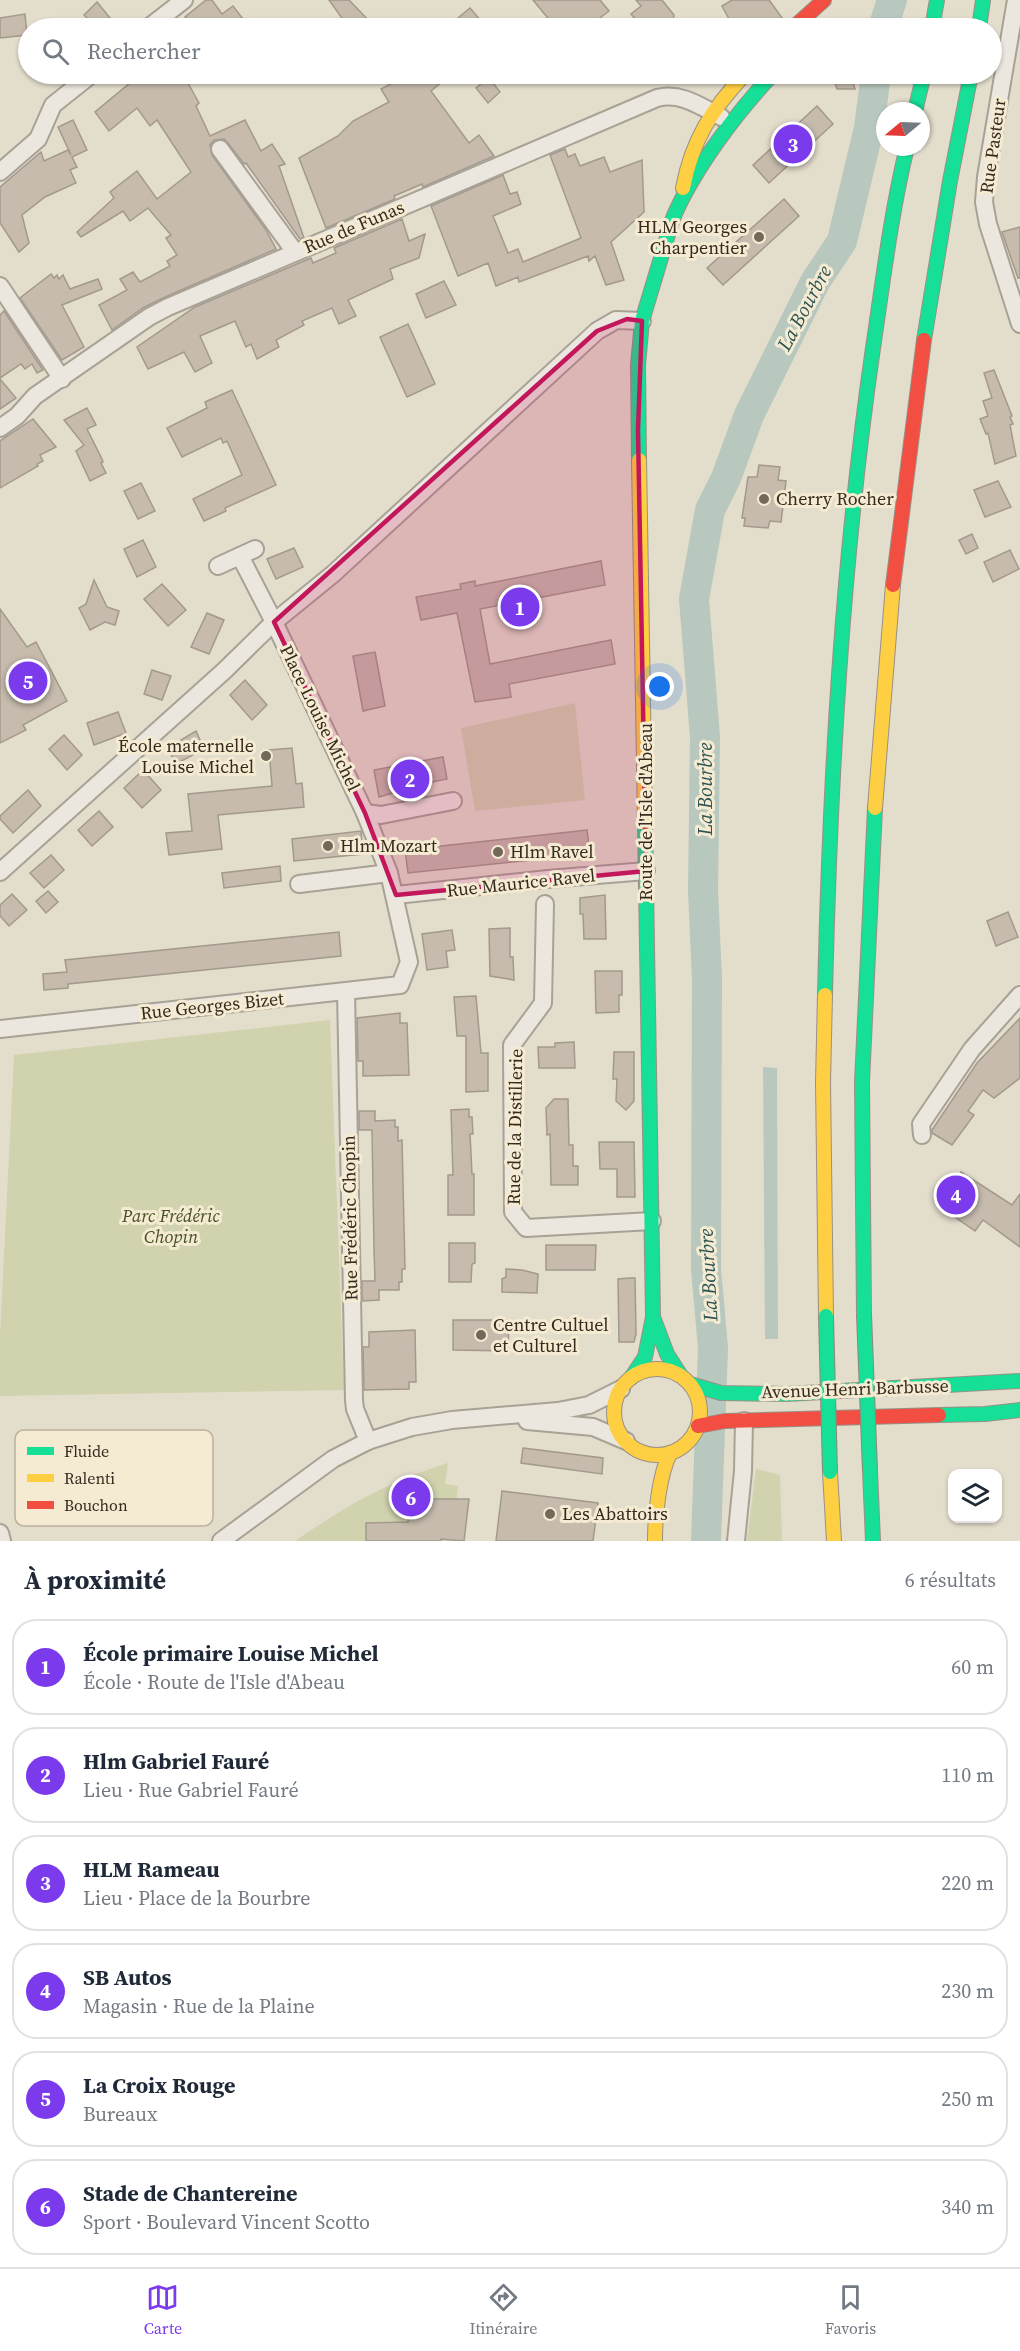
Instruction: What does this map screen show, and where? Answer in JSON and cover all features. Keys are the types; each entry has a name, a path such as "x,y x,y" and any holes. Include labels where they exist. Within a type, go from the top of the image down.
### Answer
{"main road":[{"path":"934,18 937,0"},
{"path":"980,18 983,0"},
{"path":"809,18 831,4"},
{"name":"Route de l'Isle d'Abeau","path":"679,204 691,155 713,113 735,84"},
{"name":"Route de l'Isle d'Abeau","path":"626,1384 645,1357 653,1317 646,775 638,430 638,365 642,321 679,204 730,122 763,84"},
{"path":"917,102 922,84"},
{"path":"873,1541 864,1314 862,1081 871,854 885,661 909,429 945,201 969,84"},
{"path":"834,1541 826,1316 823,1082 828,852 839,656 863,418 897,188 905,156"},
{"name":"Route de l'Isle d'Abeau","path":"653,1317 667,1354 691,1383"},
{"path":"630,1445 646,1453 658,1455 682,1448 692,1438 701,1425 698,1397 691,1383 669,1370 642,1371 626,1384 615,1402 618,1430 630,1445 642,1467"},
{"name":"Avenue Henri Barbusse","path":"691,1383 721,1393 788,1394 1020,1381"},
{"name":"Avenue Henri Barbusse","path":"701,1425 725,1421 985,1414 1020,1410"},
{"path":"655,1534 665,1464 670,1453"},
{"path":"647,1488 655,1534"}],"street":[{"path":"160,18 183,0"},
{"name":"Rue Pasteur","path":"1002,83 1016,0"},
{"path":"0,172 38,139 53,105 79,84"},
{"name":"Rue Pasteur","path":"1002,84 984,202 988,224 1020,324"},
{"name":"Rue de Funas","path":"0,428 17,416 35,396 149,317 223,282 657,98 670,95 689,100 730,122"},
{"path":"220,148 295,252"},
{"path":"0,286 62,379"},
{"path":"0,872 224,671 274,622 333,574 597,331 616,320 642,321"},
{"name":"Place Louise Michel","path":"218,566 247,552 274,622 365,813 389,873 409,962"},
{"path":"365,813 381,815 453,801"},
{"name":"Rue Maurice Ravel","path":"396,896 646,871"},
{"path":"299,884 389,873"},
{"name":"Rue de la Distillerie","path":"545,904 543,1003 512,1045 513,1212 526,1228 652,1221"},
{"name":"Rue Georges Bizet","path":"0,1029 400,985 409,962"},
{"name":"Rue Frédéric Chopin","path":"346,992 354,1400 355,1409 368,1441"},
{"path":"922,1135 921,1124 972,1049 1020,995"},
{"path":"221,1541 333,1459 368,1441 412,1427 452,1420 558,1411 589,1405 626,1384"},
{"path":"488,1417 593,1427 630,1445"},
{"path":"736,1541 743,1471 744,1421"},
{"path":"0,1533 2,1541"}],"highlighted area":[{"path":"627,319 642,321 638,430 646,871 396,895 365,813 274,622 597,331"}],"green space":[{"path":"575,703 585,800 475,811 461,728"},
{"name":"Parc Frédéric Chopin","path":"330,1020 344,1390 0,1396 0,1335 14,1055"},
{"path":"448,1463 445,1484 458,1486 452,1540 461,1541 295,1541 387,1486"},
{"path":"756,1469 780,1475 782,1541 747,1541"}],"shaded area":[{"path":"763,1067 777,1068 778,1339 765,1339"}],"building":[{"path":"206,0 212,0 222,14 233,6 242,18 187,18 185,17"},
{"path":"329,0 349,0 366,18 342,18"},
{"path":"533,0 600,0 609,11 600,18 548,18"},
{"path":"636,0 662,0 674,15 674,18 634,18 631,14 641,6"},
{"path":"732,0 769,0 782,18 729,18 722,6"},
{"path":"97,2 110,18 87,18 84,15"},
{"path":"470,8 478,18 458,18"},
{"path":"25,14 25,18 18,18 18,36 0,38 0,18"},
{"path":"129,84 189,84 199,103 196,106 210,136 245,120 261,151 272,144 285,164 279,166 304,238 300,239 246,163 244,164 228,143 224,139 214,140 210,145 212,155 266,230 276,249 163,298 143,308 112,330 99,305 127,290 120,279 133,272 140,282 170,266 167,261 177,255 166,238 171,235 148,208 130,221 123,211 81,237 77,232 114,198 110,192 137,171 157,199 191,172 157,120 150,126 137,108 109,131 95,112"},
{"path":"391,84 440,84 431,91 469,143 479,135 494,156 423,187 422,184 394,196 395,199 326,228 299,158 338,136 353,121 389,102 381,89"},
{"path":"481,84 494,84 500,92 488,103 476,88"},
{"path":"835,84 853,84 855,89 837,89"},
{"path":"817,106 833,124 769,183 753,165"},
{"path":"73,120 87,150 72,157 77,167 70,170 76,183 45,197 22,215 29,243 19,252 0,223 0,187 41,152 44,161 68,150 71,155 58,127"},
{"path":"565,149 568,157 575,154 580,166 604,157 610,172 642,160 644,212 611,242 624,280 606,285 595,256 589,261 588,256 519,282 518,277 496,286 488,263 458,276 431,206 503,175 510,194 517,192 521,204 493,216 508,253 518,249 523,262 581,238 550,155"},
{"name":"HLM Georges Charpentier","path":"784,199 799,216 723,285 707,268"},
{"path":"402,219 409,241 425,234 419,258 390,269 393,279 348,300 356,316 339,324 332,308 302,321 304,325 276,340 279,347 257,359 251,344 246,347 235,321 200,336 212,363 195,372 184,352 148,369 137,347 195,307 311,258 313,263 336,253 334,248"},
{"path":"1020,227 1020,278 1018,278 1002,232"},
{"path":"51,274 54,278 57,275 59,279 63,275 70,289 98,279 102,289 62,305 84,347 62,360 20,298"},
{"path":"444,281 456,305 426,318 416,294"},
{"path":"4,311 43,370 37,373 32,364 25,369 21,364 0,378 0,315"},
{"path":"408,324 435,384 407,397 380,337"},
{"path":"994,370 1012,416 1010,417 1013,424 1010,425 1016,456 995,464 988,433 986,434 980,419 988,416 983,401 992,398 984,373"},
{"path":"0,379 16,398 0,409"},
{"path":"232,390 276,485 225,508 226,511 204,521 193,499 242,475 227,441 223,443 221,438 182,457 167,428 207,408 205,402"},
{"path":"87,408 96,425 87,429 106,473 90,481 76,451 84,445 64,420"},
{"path":"33,419 56,447 40,455 43,461 37,464 38,466 0,488 0,441"},
{"name":"Cherry Rocher","path":"759,465 780,467 778,480 786,481 781,522 770,521 768,528 744,526 745,518 742,518 748,477 757,477"},
{"path":"998,481 1011,507 985,517 974,490"},
{"path":"141,483 155,511 138,519 124,491"},
{"path":"972,534 978,548 966,554 959,540"},
{"path":"143,540 156,567 137,577 124,549"},
{"path":"294,548 303,567 276,579 267,559"},
{"path":"1010,550 1019,569 993,582 984,562"},
{"path":"601,561 605,585 480,609 490,664 611,640 615,664 509,684 511,697 475,702 457,613 421,620 416,597 461,589 460,584 475,581 475,586"},
{"path":"94,580 107,607 119,611 115,625 105,622 90,630 79,608 86,604"},
{"path":"162,584 186,610 168,626 144,599"},
{"path":"0,609 27,647 36,642 67,701 23,725 26,730 0,743"},
{"path":"207,613 224,620 209,654 191,647"},
{"path":"375,652 385,706 363,711 353,656"},
{"path":"152,670 171,676 162,700 144,694"},
{"path":"245,680 267,705 252,720 230,695"},
{"path":"118,712 126,733 94,745 87,723"},
{"path":"196,731 204,749 176,764 169,750 175,747 174,744"},
{"path":"64,735 82,755 67,770 49,749"},
{"path":"292,748 296,784 302,783 304,807 218,815 222,849 169,855 166,833 192,831 188,794 272,786 269,750"},
{"path":"443,757 447,779 392,790 393,793 379,797 374,770"},
{"path":"143,770 161,790 142,808 124,788"},
{"path":"28,790 41,806 13,833 0,819 0,816"},
{"path":"99,811 113,827 92,846 78,830"},
{"name":"Hlm Ravel","path":"587,830 590,854 408,873 405,850"},
{"name":"Hlm Mozart","path":"361,831 363,854 294,861 292,839"},
{"path":"51,855 64,870 44,888 30,873"},
{"path":"280,866 281,881 224,888 222,873"},
{"path":"48,891 58,902 46,913 36,901"},
{"path":"12,894 27,910 9,926 0,916 0,905"},
{"path":"605,895 606,939 584,939 580,898"},
{"path":"1008,912 1018,937 996,946 987,921"},
{"path":"510,928 510,957 513,957 514,980 490,976 489,929"},
{"path":"452,930 455,950 446,951 448,967 427,970 422,934"},
{"path":"339,932 341,956 68,984 68,988 44,990 43,974 67,972 65,960"},
{"path":"595,971 622,971 619,1012 596,1013"},
{"path":"476,996 481,1053 488,1053 488,1091 466,1092 466,1036 457,1036 454,997"},
{"path":"400,1013 400,1023 407,1023 409,1075 363,1076 363,1061 358,1061 357,1018"},
{"path":"1020,1018 1020,1078 994,1098 983,1090 968,1111 974,1115 952,1145 932,1133 977,1063"},
{"path":"574,1042 575,1068 539,1068 538,1047 555,1047 555,1043"},
{"path":"614,1052 634,1052 634,1101 626,1110 616,1101 617,1079 613,1079"},
{"path":"554,1099 568,1099 569,1145 573,1145 573,1166 578,1166 578,1185 551,1185 550,1134 547,1135 546,1108"},
{"path":"469,1109 473,1134 470,1134 472,1174 474,1174 474,1215 448,1215 448,1175 453,1175 451,1110"},
{"path":"359,1111 375,1111 375,1121 395,1120 395,1127 398,1127 398,1141 402,1140 405,1269 402,1269 402,1282 399,1282 399,1290 379,1290 379,1300 363,1301 362,1297 362,1281 375,1281 372,1130 359,1130"},
{"path":"599,1142 634,1142 635,1197 617,1197 617,1169 600,1169"},
{"path":"961,1172 1012,1205 1020,1194 1020,1247 983,1220 975,1231 942,1208 940,1204"},
{"path":"449,1243 475,1243 475,1263 472,1264 471,1282 449,1282"},
{"path":"546,1245 596,1245 595,1270 546,1270"},
{"path":"506,1269 538,1274 537,1293 502,1292 502,1279 506,1277"},
{"path":"635,1278 636,1334 634,1342 619,1342 618,1279"},
{"name":"Centre Cultuel et Culturel","path":"453,1320 509,1320 508,1351 453,1350"},
{"path":"415,1330 416,1382 409,1382 409,1389 364,1390 363,1347 369,1347 369,1332"},
{"path":"523,1448 603,1458 602,1474 521,1463"},
{"name":"Les Abattoirs","path":"502,1491 598,1503 593,1541 496,1541"},
{"path":"408,1499 469,1499 464,1541 441,1539 441,1541 366,1541 366,1523 408,1522"}],"waterway":[{"name":"La Bourbre","path":"886,18 892,0"},
{"name":"La Bourbre","path":"706,1541 713,1348 706,1269 707,979 703,891 705,737 694,599 710,510 726,478 749,415 815,282 842,241 869,128 875,84"}],"traffic: fast":[{"path":"934,18 937,0"},
{"path":"980,18 983,0"},
{"path":"639,460 638,365 642,321 673,218 704,161 764,84"},
{"path":"917,102 922,84"},
{"path":"924,340 950,181 969,84"},
{"path":"825,995 834,752 853,509 884,272 905,156"},
{"path":"864,1314 862,1082 875,808"},
{"path":"631,1378 645,1357 653,1317 645,823"},
{"path":"864,1314 870,1471"},
{"path":"826,1316 830,1472"},
{"path":"653,1317 667,1354 681,1376"},
{"path":"690,1384 721,1393 787,1394 1020,1381"},
{"path":"939,1415 985,1414 1020,1410"},
{"path":"870,1471 873,1541"}],"traffic: slow":[{"path":"683,188 692,155 705,126 737,84"},
{"path":"639,460 645,823"},
{"path":"875,808 893,585"},
{"path":"825,995 823,1082 826,1316"},
{"path":"657,1369 681,1376 693,1388 700,1412 693,1436 681,1448 657,1455 633,1448 621,1436 614,1412 621,1388 633,1376 657,1369"},
{"path":"655,1541 658,1496 670,1453"},
{"path":"830,1472 834,1541"}],"traffic: jam":[{"path":"804,18 824,0"},
{"path":"893,585 924,340"},
{"path":"698,1426 725,1421 939,1415"}],"place":[{"name":"HLM Rameau","path":"793,144"},
{"name":"HLM Georges Charpentier","path":"759,237"},
{"name":"Cherry Rocher","path":"764,499"},
{"name":"École primaire Louise Michel","path":"520,607"},
{"name":"La Croix Rouge","path":"28,681"},
{"name":"École maternelle Louise Michel","path":"266,756"},
{"name":"Hlm Gabriel Fauré","path":"410,779"},
{"name":"Hlm Mozart","path":"328,846"},
{"name":"Hlm Ravel","path":"498,852"},
{"name":"SB Autos","path":"956,1195"},
{"name":"Centre Cultuel et Culturel","path":"481,1335"},
{"name":"Stade de Chantereine","path":"411,1497"},
{"name":"Les Abattoirs","path":"550,1514"}]}
